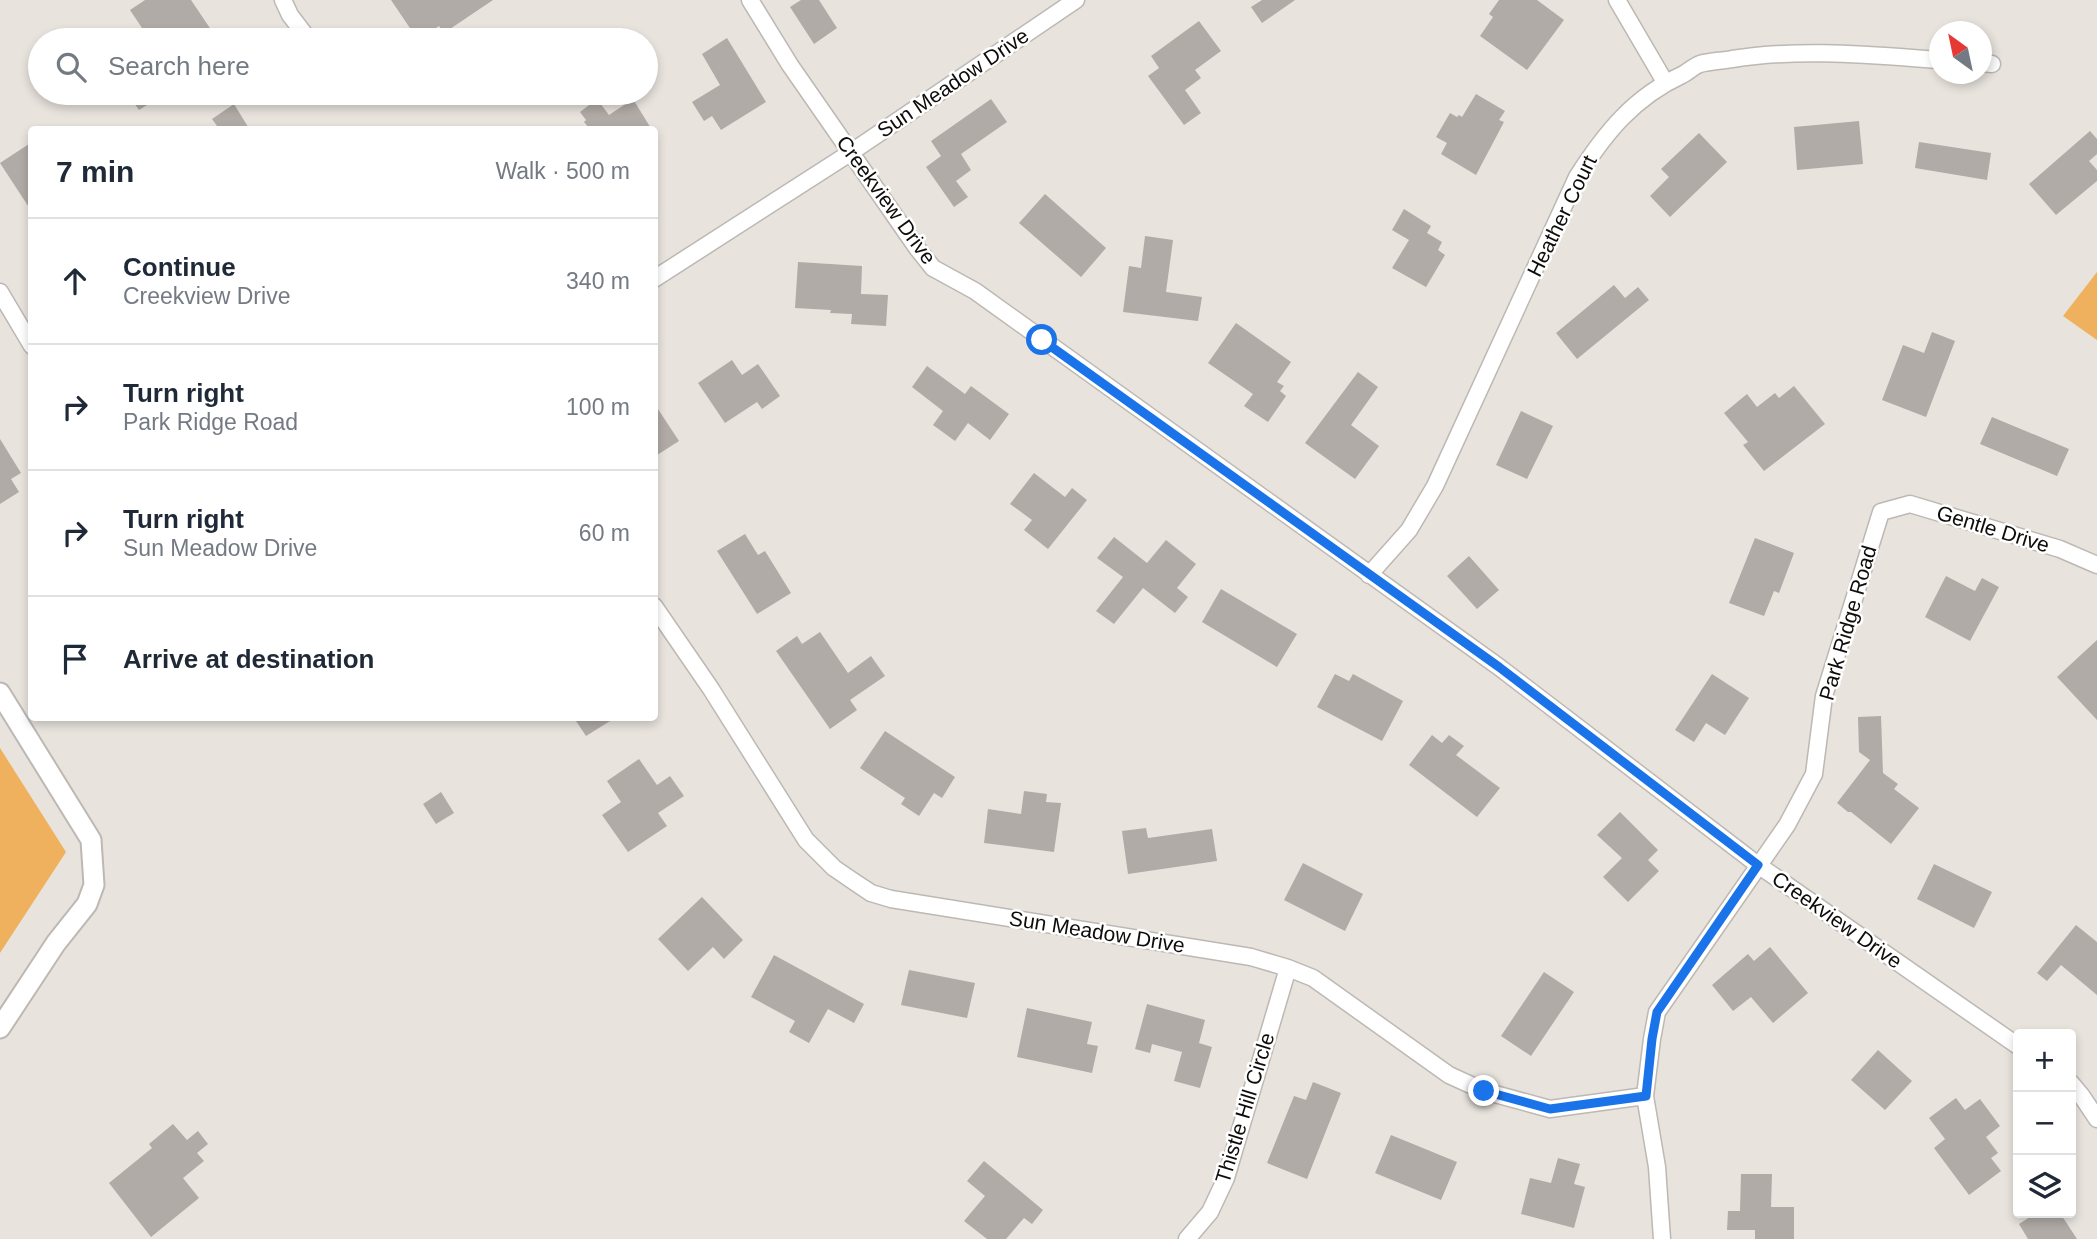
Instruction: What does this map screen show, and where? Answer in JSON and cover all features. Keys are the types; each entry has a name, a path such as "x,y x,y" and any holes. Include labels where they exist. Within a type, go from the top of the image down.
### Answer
{"street":[{"path":"283,0 300,28"},
{"name":"Creekview Drive","path":"750,0 790,65 893,216 933,268 975,291 1499,667 1758,865 2013,1043"},
{"name":"Sun Meadow Drive","path":"658,276 850,153 1076,0"},
{"path":"1617,0 1665,82"},
{"name":"Heather Court","path":"1369,575 1409,530 1435,485 1577,177 1598,144 1622,115 1665,82 1700,64 1783,52 1929,59"},
{"path":"0,292 28,339"},
{"name":"Gentle Drive","path":"1888,510 1910,504 2060,550 2097,565"},
{"name":"Park Ridge Road","path":"1662,1239 1657,1167 1646,1096 1657,1012 1787,825 1814,774 1824,696 1881,512 1888,510"},
{"name":"Sun Meadow Drive","path":"658,612 711,689 806,840 834,868 871,893 1251,957 1288,968 1312,978 1449,1075 1484,1091 1550,1109 1646,1096"},
{"path":"0,694 91,839 94,885 87,904 56,943 0,1028"},
{"name":"Thistle Hill Circle","path":"1187,1239 1210,1212 1226,1178 1288,968"},
{"path":"2076,1089 2097,1119"}],"shaded area":[{"path":"2097,272 2097,340 2063,316"},
{"path":"0,748 66,852 0,953"}],"building":[{"path":"145,0 191,0 210,28 142,28 130,10"},
{"path":"391,0 493,0 451,28 410,28"},
{"path":"801,0 819,0 837,28 814,44 790,7"},
{"path":"1262,0 1295,0 1262,23 1251,7"},
{"path":"1499,0 1537,0 1564,20 1527,70 1480,36 1493,17 1489,14"},
{"path":"1199,21 1221,51 1195,70 1201,78 1185,90 1201,113 1184,125 1148,76 1159,68 1151,56"},
{"path":"727,38 766,102 721,130 712,116 704,121 692,102 720,85 702,54"},
{"path":"1476,94 1505,111 1499,120 1504,122 1476,175 1441,154 1447,143 1436,137 1450,113 1462,117"},
{"path":"991,99 1007,122 961,154 971,170 956,181 968,197 954,207 926,167 941,156 931,141"},
{"path":"235,105 248,126 217,126 212,119"},
{"path":"589,105 602,105 609,115 624,105 637,105 650,126 587,126 580,112"},
{"path":"1859,121 1863,164 1797,170 1794,127"},
{"path":"2090,131 2097,139 2097,154 2089,161 2097,170 2097,181 2056,215 2029,184"},
{"path":"1699,133 1727,162 1670,217 1650,196 1669,177 1661,169"},
{"path":"1919,142 1991,153 1987,180 1915,168"},
{"path":"28,145 28,206 0,163"},
{"path":"1045,194 1106,248 1081,277 1019,223"},
{"path":"1404,209 1431,226 1427,233 1442,242 1438,250 1445,255 1426,287 1392,268 1409,240 1392,230"},
{"path":"1145,236 1173,240 1166,292 1202,297 1198,321 1123,312 1129,266 1141,268"},
{"path":"798,262 862,266 861,294 888,295 886,326 851,324 852,314 795,308"},
{"path":"1614,285 1625,298 1638,287 1649,300 1577,359 1556,333"},
{"path":"1236,323 1291,362 1277,382 1284,386 1280,391 1286,396 1268,422 1244,406 1253,394 1208,363"},
{"path":"1932,332 1955,341 1926,417 1882,400 1903,345 1924,353"},
{"path":"732,360 742,375 758,364 780,396 762,409 757,402 725,423 698,383"},
{"path":"927,366 965,394 971,386 1009,414 990,440 968,423 955,441 933,425 943,411 912,387"},
{"path":"1358,372 1378,387 1351,425 1379,446 1355,479 1305,443"},
{"path":"1794,386 1825,424 1764,471 1743,445 1748,442 1724,413 1747,394 1757,407 1775,393 1779,398"},
{"path":"658,409 679,441 658,454"},
{"path":"1521,411 1553,426 1527,479 1496,465"},
{"path":"1992,417 2069,449 2057,476 1980,444"},
{"path":"0,439 21,473 11,479 19,492 0,504"},
{"path":"1034,473 1065,497 1072,488 1087,500 1048,549 1024,530 1032,520 1010,504"},
{"path":"745,534 758,555 765,551 791,593 757,614 717,551"},
{"path":"1114,537 1147,563 1166,540 1196,564 1177,588 1188,597 1175,613 1143,588 1114,624 1096,611 1123,577 1097,558"},
{"path":"1755,538 1794,553 1779,593 1774,591 1764,616 1729,603"},
{"path":"1469,556 1499,590 1477,609 1447,576"},
{"path":"1946,576 1975,591 1982,578 1999,587 1970,641 1925,617"},
{"path":"1221,589 1297,634 1277,667 1202,622"},
{"path":"820,632 848,673 871,656 885,676 850,700 857,710 830,729 776,651 797,636 802,644"},
{"path":"2097,640 2097,720 2057,677"},
{"path":"1335,674 1349,681 1353,674 1403,701 1382,741 1317,707"},
{"path":"1712,674 1749,698 1725,735 1706,723 1694,742 1675,730"},
{"path":"1881,716 1883,773 1898,784 1894,789 1919,808 1891,844 1837,803 1870,760 1859,752 1858,717"},
{"path":"576,721 610,721 586,736"},
{"path":"885,731 955,777 942,798 934,793 919,816 901,804 905,798 860,768"},
{"path":"1432,735 1442,743 1449,735 1464,746 1456,755 1500,788 1477,817 1409,765"},
{"path":"639,759 657,785 670,776 684,796 658,813 667,826 628,852 602,815 621,802 607,781"},
{"path":"1024,791 1047,794 1046,802 1061,803 1054,852 984,843 988,809 1021,814"},
{"path":"441,792 454,813 436,824 423,804"},
{"path":"1620,812 1658,850 1648,860 1659,871 1628,902 1603,877 1622,858 1597,835"},
{"path":"1146,828 1148,838 1212,829 1217,861 1128,874 1122,831"},
{"path":"1303,863 1363,894 1345,931 1284,900"},
{"path":"1934,864 1992,892 1974,928 1917,899"},
{"path":"702,897 743,940 724,959 713,947 688,971 658,939"},
{"path":"2076,925 2097,942 2097,995 2061,965 2047,981 2037,973"},
{"path":"1770,947 1808,993 1773,1023 1751,997 1733,1011 1712,985 1748,954 1754,961"},
{"path":"774,955 864,1004 854,1023 828,1009 809,1043 789,1032 795,1021 751,997"},
{"path":"909,970 975,983 967,1018 901,1005"},
{"path":"1544,972 1574,992 1531,1056 1501,1036"},
{"path":"1147,1004 1205,1020 1199,1043 1212,1047 1200,1088 1174,1081 1182,1052 1152,1044 1150,1053 1135,1049"},
{"path":"1027,1008 1092,1022 1087,1044 1098,1046 1092,1073 1017,1057"},
{"path":"1878,1050 1912,1081 1885,1110 1851,1080"},
{"path":"1313,1082 1341,1093 1307,1179 1267,1163 1294,1096 1306,1100"},
{"path":"1956,1098 1965,1110 1980,1099 2000,1126 1986,1137 1998,1153 1991,1158 2001,1171 1969,1195 1934,1148 1945,1139 1929,1118"},
{"path":"173,1124 187,1140 198,1131 208,1144 197,1153 204,1161 183,1178 199,1198 151,1237 109,1183 152,1148 149,1144"},
{"path":"1391,1135 1457,1162 1441,1200 1375,1173"},
{"path":"1558,1158 1580,1164 1574,1184 1585,1187 1574,1228 1521,1214 1530,1178 1551,1183"},
{"path":"984,1161 1043,1210 1032,1224 1024,1218 1006,1239 987,1239 964,1221 985,1196 967,1181"},
{"path":"1741,1174 1772,1174 1771,1207 1794,1207 1794,1239 1755,1239 1755,1230 1727,1230 1728,1211 1740,1211"},
{"path":"2028,1218 2063,1218 2077,1239 2028,1239 2019,1224"}],"route":[{"path":"1042,340 1499,667 1758,865 1657,1012 1646,1096 1550,1109 1484,1091"}]}
